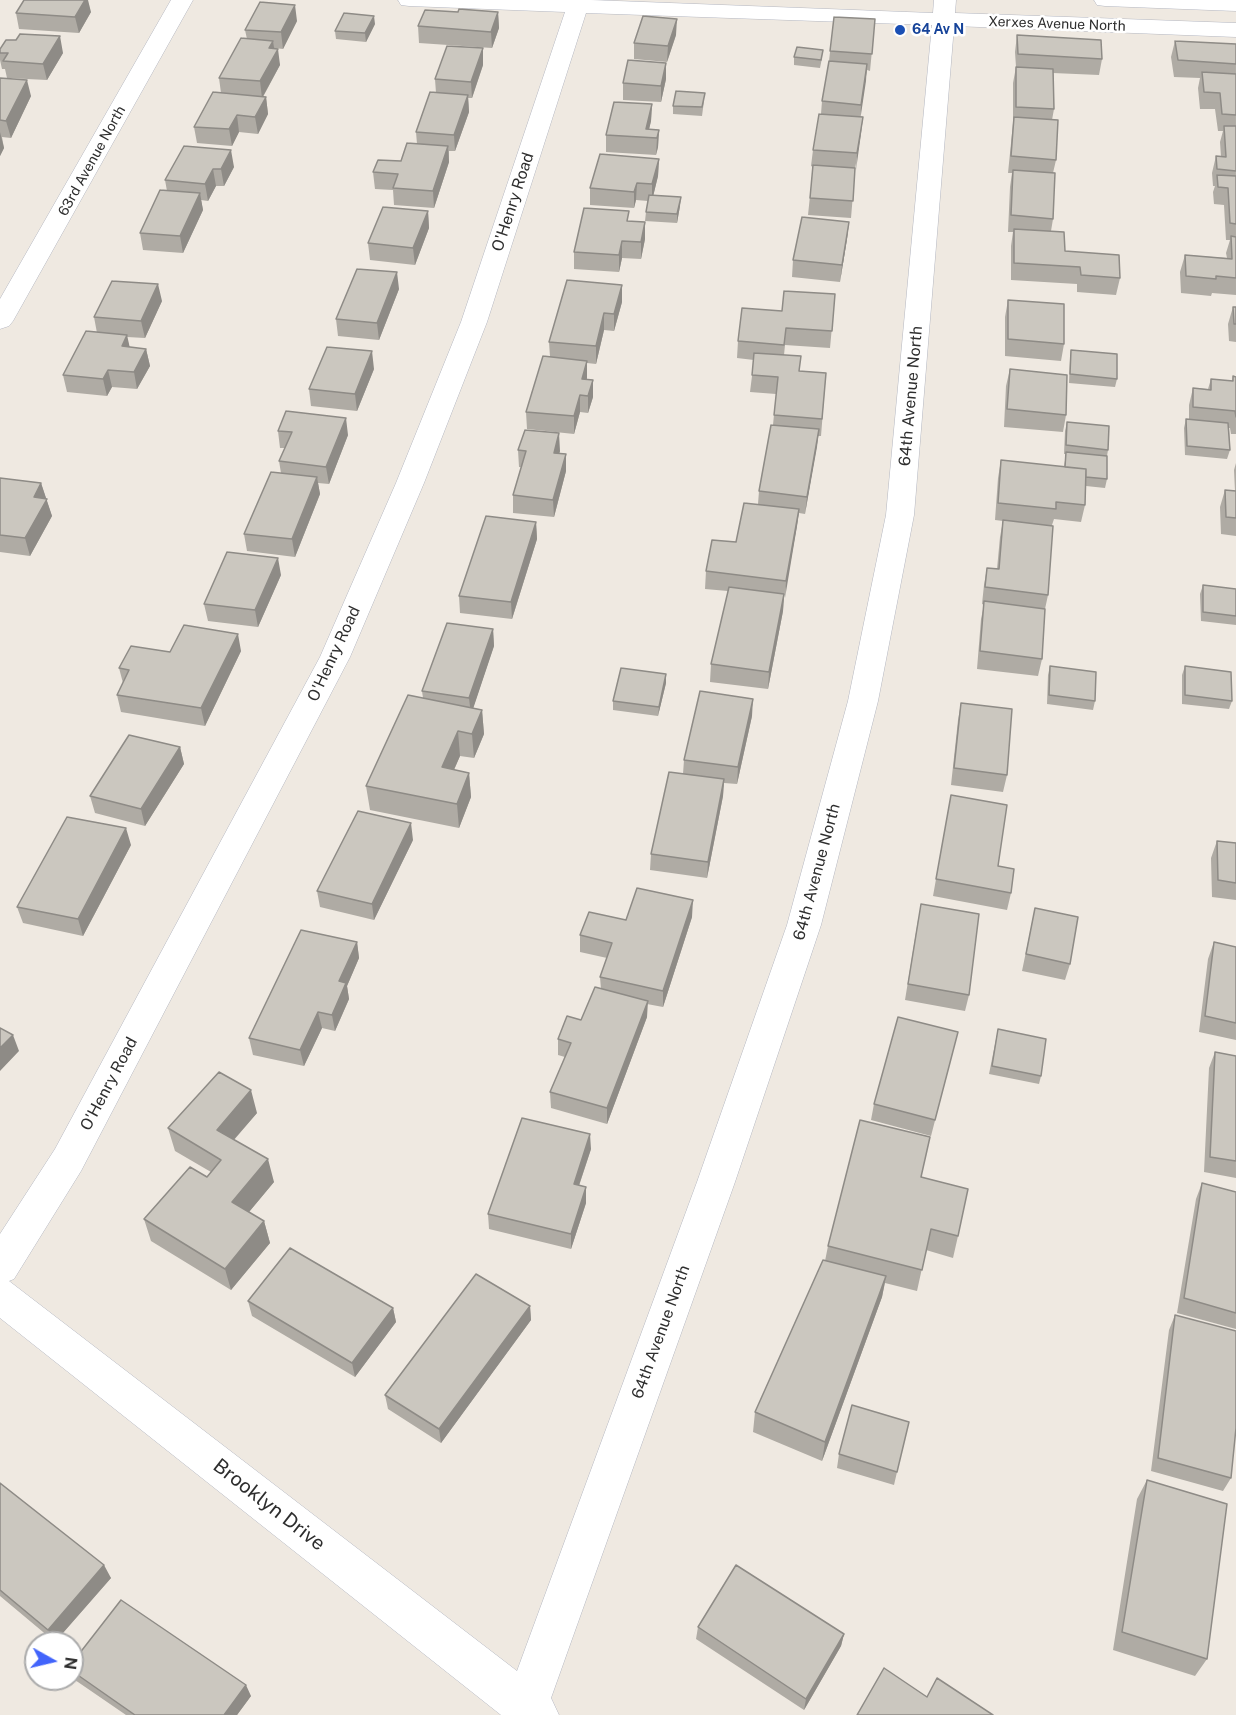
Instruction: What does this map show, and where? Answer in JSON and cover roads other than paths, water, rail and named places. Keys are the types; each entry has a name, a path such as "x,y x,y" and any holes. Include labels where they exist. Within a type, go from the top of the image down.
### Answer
{"street":[{"name":"63rd Avenue North","path":"0,321 182,0"},
{"name":"Xerxes Avenue North","path":"409,0 944,10 1236,30"},
{"name":"Xerxes Avenue North","path":"1105,0 1236,5"},
{"name":"O'Henry Road","path":"0,1267 68,1160 335,657 410,483 474,322 579,3"},
{"name":"64th Avenue North","path":"531,1710 796,947 863,701 900,515 944,10"},
{"name":"Brooklyn Drive","path":"0,1295 531,1710"}],"place":[{"name":"64 Av N","path":"900,30"}]}
